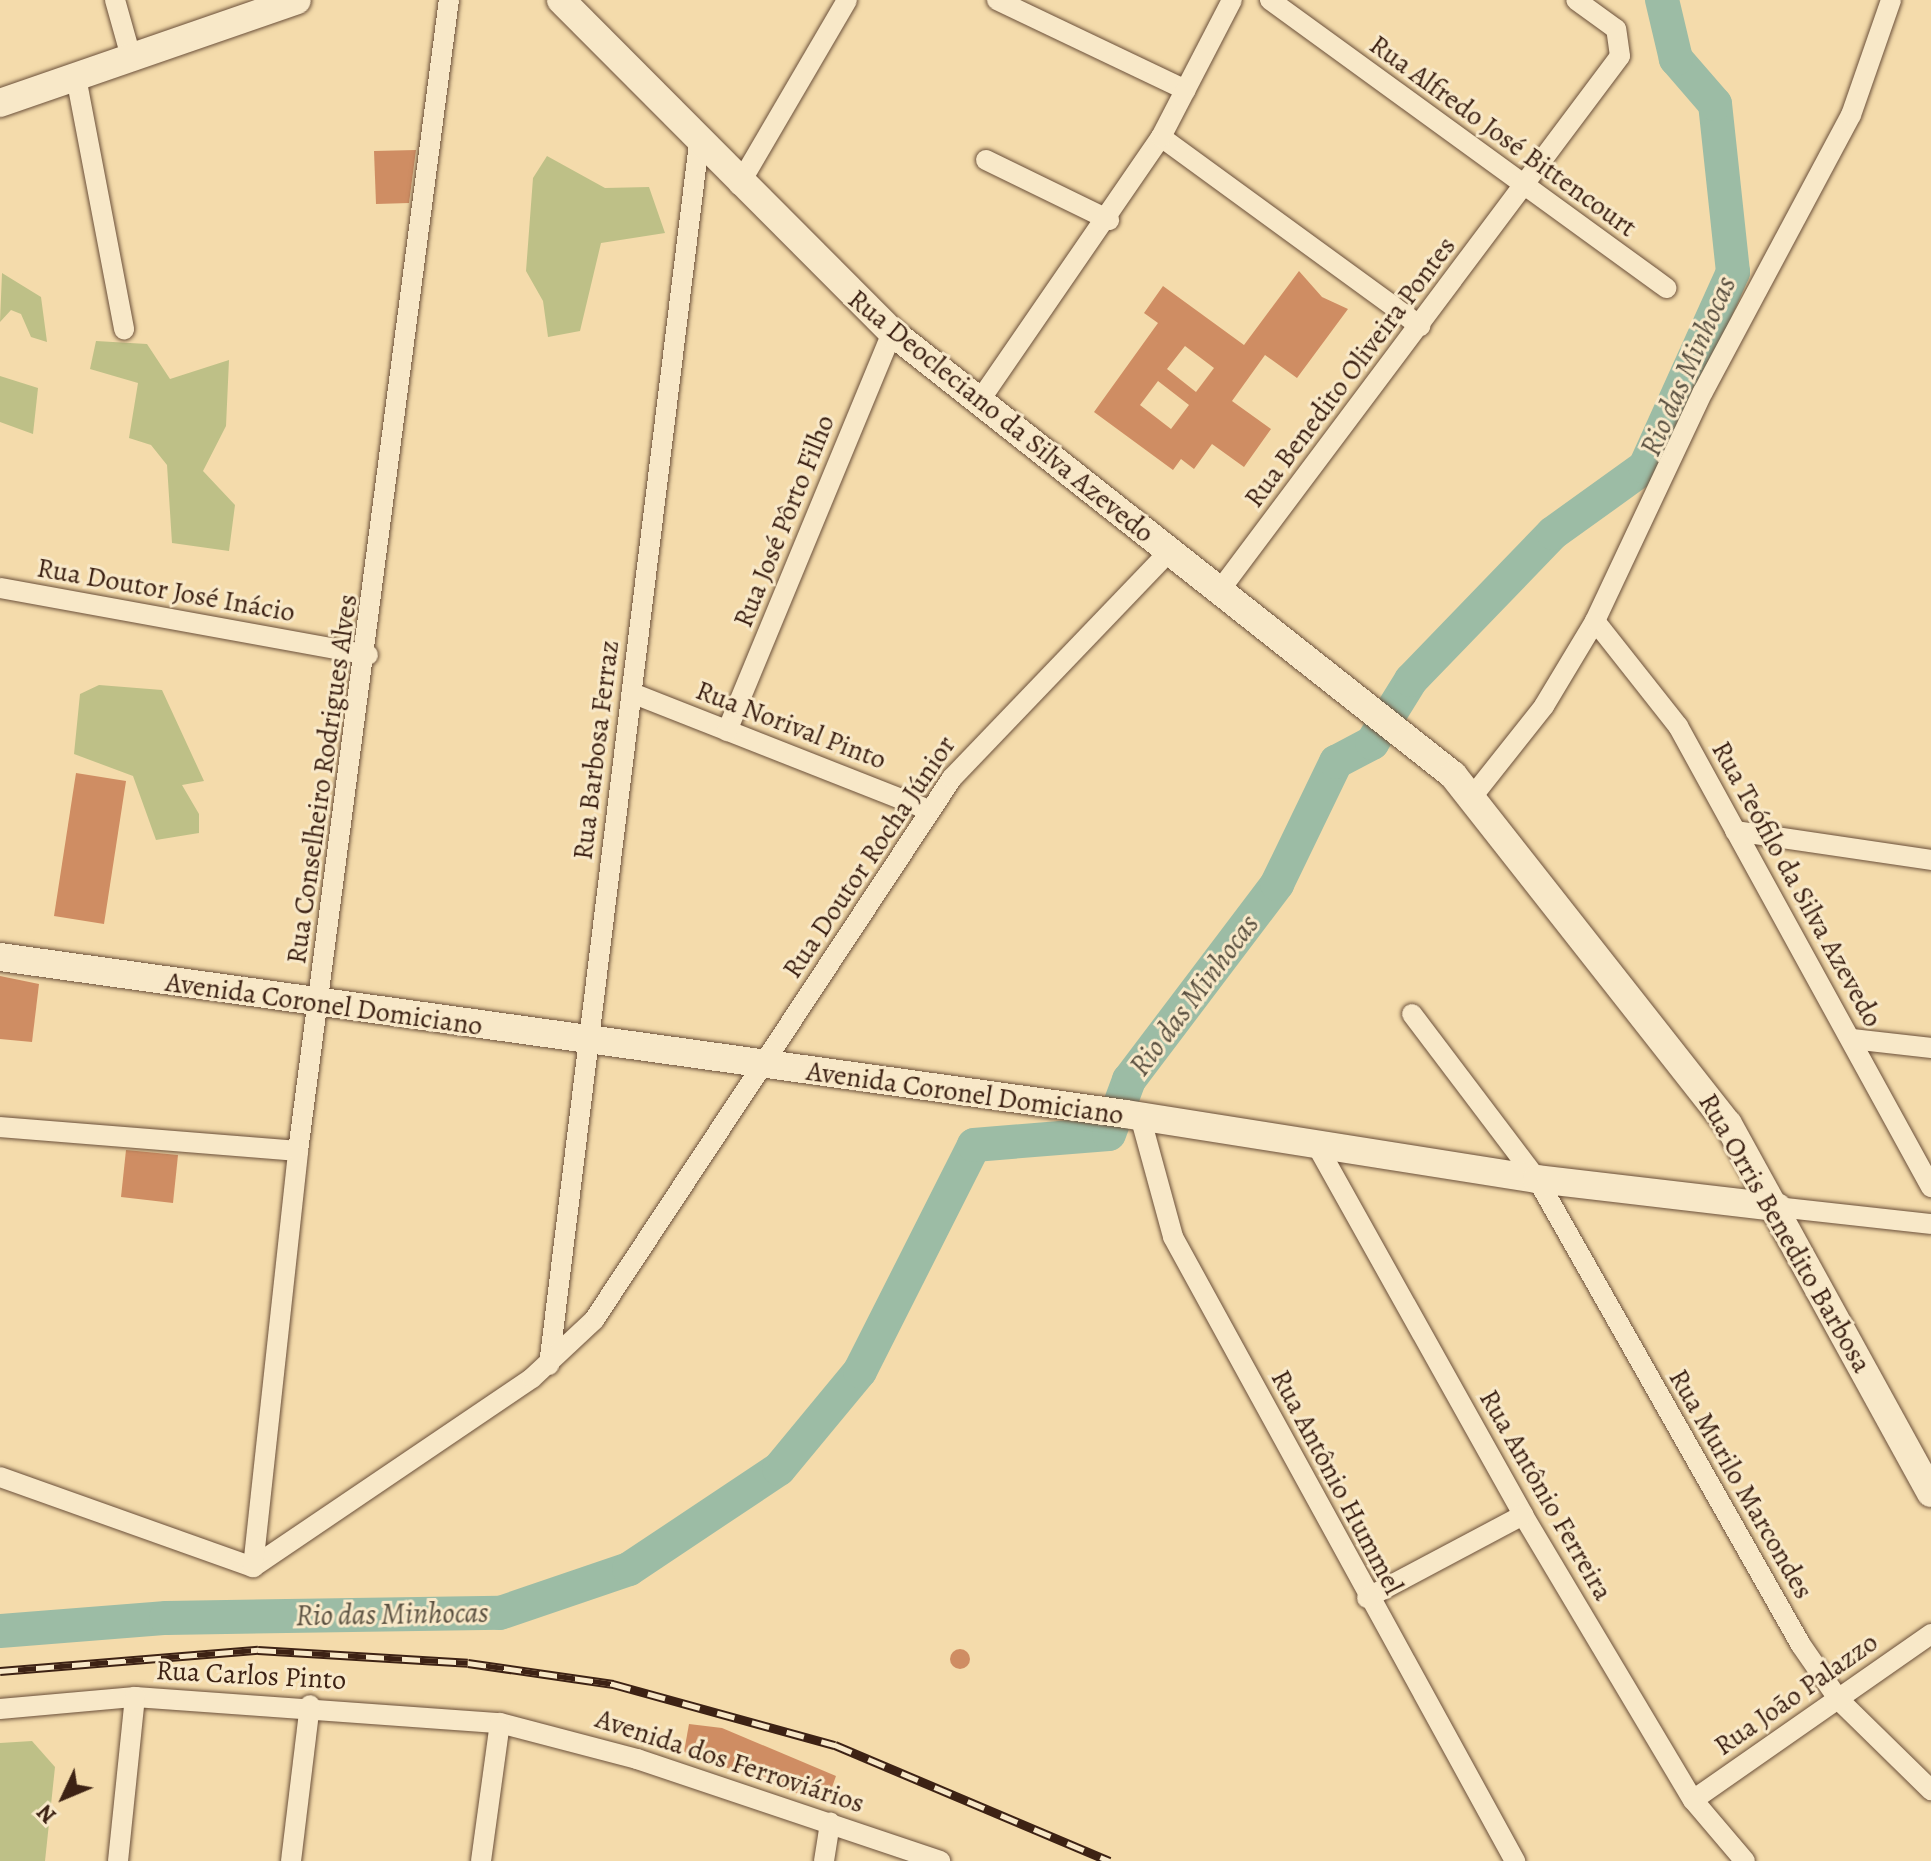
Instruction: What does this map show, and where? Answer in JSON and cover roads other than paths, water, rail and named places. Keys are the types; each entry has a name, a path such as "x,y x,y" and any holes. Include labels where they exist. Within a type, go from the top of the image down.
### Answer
{"main road":[{"path":"0,103 297,0"},
{"name":"Rua Deocleciano da Silva Azevedo","path":"561,0 739,185 892,332 978,403 1359,697 1407,736 1472,797"},
{"name":"Rua Orris Benedito Barbosa","path":"1472,797 1688,1068 1777,1207 1931,1493"},
{"name":"Avenida Coronel Domiciano","path":"0,957 319,1007 587,1037 764,1067 1133,1115 1537,1179 1777,1207"}],"street":[{"path":"115,0 131,57"},
{"name":"Rua Conselheiro Rodrigues Alves","path":"262,1562 298,1151 368,655 449,0"},
{"path":"739,185 847,0"},
{"path":"997,0 1186,90"},
{"path":"978,403 1109,220 1161,137 1232,0"},
{"name":"Rua Alfredo José Bittencourt","path":"1270,0 1666,288"},
{"name":"Rua Benedito Oliveira Pontes","path":"1220,590 1620,56 1616,29 1576,0"},
{"path":"1472,797 1544,706 1595,621 1703,392 1851,115 1891,0"},
{"path":"76,77 124,329"},
{"path":"1161,137 1420,326"},
{"name":"Rua Barbosa Ferraz","path":"549,1365 699,143"},
{"path":"986,160 1109,220"},
{"name":"Rua José Pôrto Filho","path":"727,731 892,332"},
{"name":"Rua Doutor Rocha Júnior","path":"262,1562 549,1365 594,1320 764,1067 929,810 977,746 1169,552"},
{"name":"Rua Doutor José Inácio","path":"0,588 368,655"},
{"name":"Rua Teófilo da Silva Azevedo","path":"1595,621 1659,695 1852,1039 1931,1187"},
{"name":"Rua Norival Pinto","path":"632,693 929,810"},
{"path":"1735,831 1931,860"},
{"name":"Rua Murilo Marcondes","path":"1412,1014 1537,1179 1761,1577 1839,1700 1931,1790"},
{"path":"1852,1039 1931,1048"},
{"name":"Rua Antônio Hummel","path":"1133,1115 1173,1237 1367,1598 1515,1861"},
{"path":"0,1127 298,1151"},
{"name":"Rua Antônio Ferreira","path":"1316,1144 1523,1515 1693,1800 1734,1857"},
{"name":"Avenida Coronel Domiciano","path":"1777,1207 1931,1224"},
{"path":"0,1477 262,1562"},
{"path":"1367,1598 1523,1515"},
{"name":"Rua João Palazzo","path":"1693,1800 1931,1634"},
{"path":"118,1861 135,1697"},
{"name":"Rua Carlos Pinto","path":"0,1709 135,1697 310,1705 500,1723"},
{"path":"291,1861 310,1705"},
{"path":"481,1861 500,1723"},
{"name":"Avenida dos Ferroviários","path":"500,1723 830,1822 940,1861"},
{"path":"824,1861 830,1822"}],"waterway":[{"name":"Rio das Minhocas","path":"0,1631 166,1618 500,1613 629,1569 779,1469 860,1371 974,1145 1109,1134 1129,1080 1277,884 1336,762 1372,743 1411,680 1553,533 1645,467 1733,272 1715,104 1676,59 1662,0"}],"railway":[{"path":"0,1671 258,1650 468,1663 613,1684 835,1745 1109,1861"}]}
